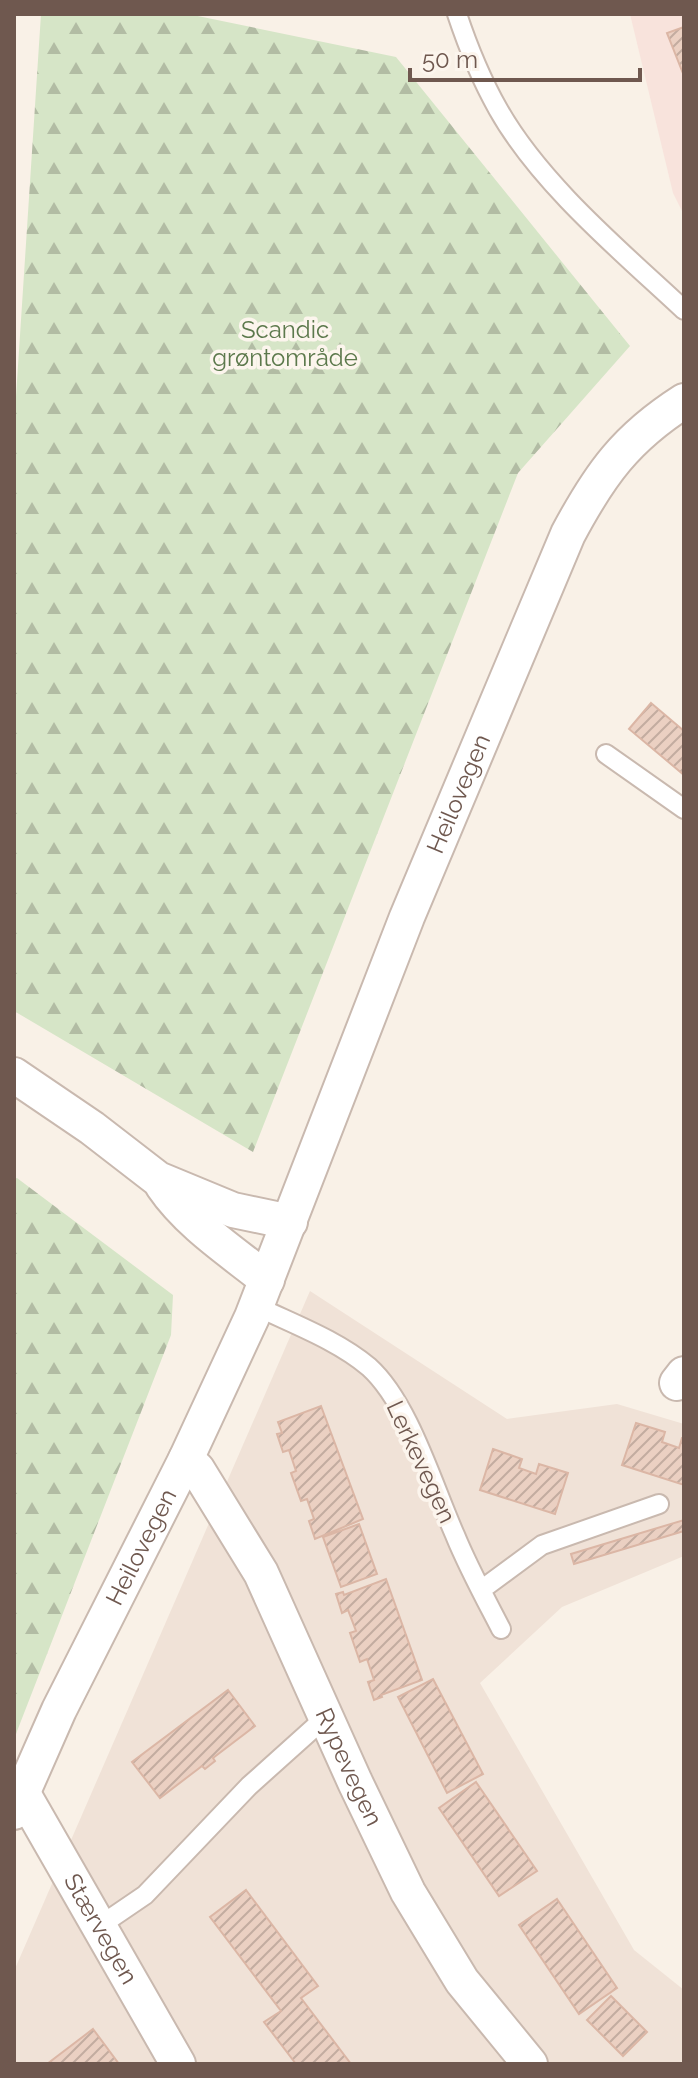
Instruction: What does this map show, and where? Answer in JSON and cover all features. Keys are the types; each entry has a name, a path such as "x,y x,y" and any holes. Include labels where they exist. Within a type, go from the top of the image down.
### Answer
{"street":[{"name":"Heilovegen","path":"18,1802 59,1710 186,1459 261,1293 355,1045 568,534 612,461 638,434 684,401"},
{"path":"18,1081 92,1128 158,1179 233,1210 290,1222"},
{"path":"158,1179 172,1199 261,1293"},
{"name":"Rypevegen","path":"186,1459 205,1482 261,1573 408,1892 462,1981 530,2064"},
{"name":"Stærvegen","path":"18,1802 98,1927 178,2064"}],"lane":[{"path":"457,14 481,76 520,143 588,218 684,310"},
{"path":"606,754 684,809"},
{"name":"Lerkevegen","path":"261,1293 369,1368 383,1383 401,1412 501,1629"},
{"path":"481,1590 542,1545 659,1504"},
{"path":"98,1927 145,1895 249,1786 327,1716"}],"shaded area":[{"path":"630,14 684,14 684,215 673,193"},
{"path":"310,1291 507,1419 617,1404 684,1424 684,1556 562,1607 480,1683 634,1950 684,1990 684,2064 14,2064 14,1971"}],"green space":[{"name":"Scandic grøntområde","path":"41,14 188,14 396,57 630,346 518,473 253,1152 14,1011 14,427"},
{"path":"17,1178 173,1295 171,1335 14,1739 14,1179"}],"building":[{"path":"684,27 684,76 667,33"},
{"path":"651,703 684,731 684,775 629,729"},
{"path":"321,1406 363,1519 315,1539 309,1521 314,1519 307,1499 301,1501 291,1473 296,1471 289,1450 283,1452 277,1434 282,1433 278,1422"},
{"path":"636,1423 665,1432 662,1442 679,1448 684,1438 684,1485 622,1465"},
{"path":"493,1449 522,1459 519,1468 536,1474 539,1464 568,1473 555,1514 480,1490"},
{"path":"684,1520 684,1531 574,1564 571,1554"},
{"path":"359,1524 377,1574 341,1587 323,1537"},
{"path":"386,1579 422,1680 374,1700 368,1682 374,1680 367,1659 360,1662 350,1633 356,1631 348,1610 342,1613 336,1594 343,1592 344,1595"},
{"path":"433,1679 483,1774 447,1793 398,1697"},
{"path":"228,1690 255,1726 213,1758 215,1761 205,1769 202,1766 160,1798 132,1762"},
{"path":"476,1782 537,1871 499,1896 439,1808"},
{"path":"246,1890 318,1986 301,1998 351,2064 296,2064 264,2022 281,2011 210,1917"},
{"path":"557,1899 617,1988 579,2014 519,1925"},
{"path":"611,1996 647,2032 623,2056 587,2020"},
{"path":"93,2029 119,2064 47,2064"}]}
